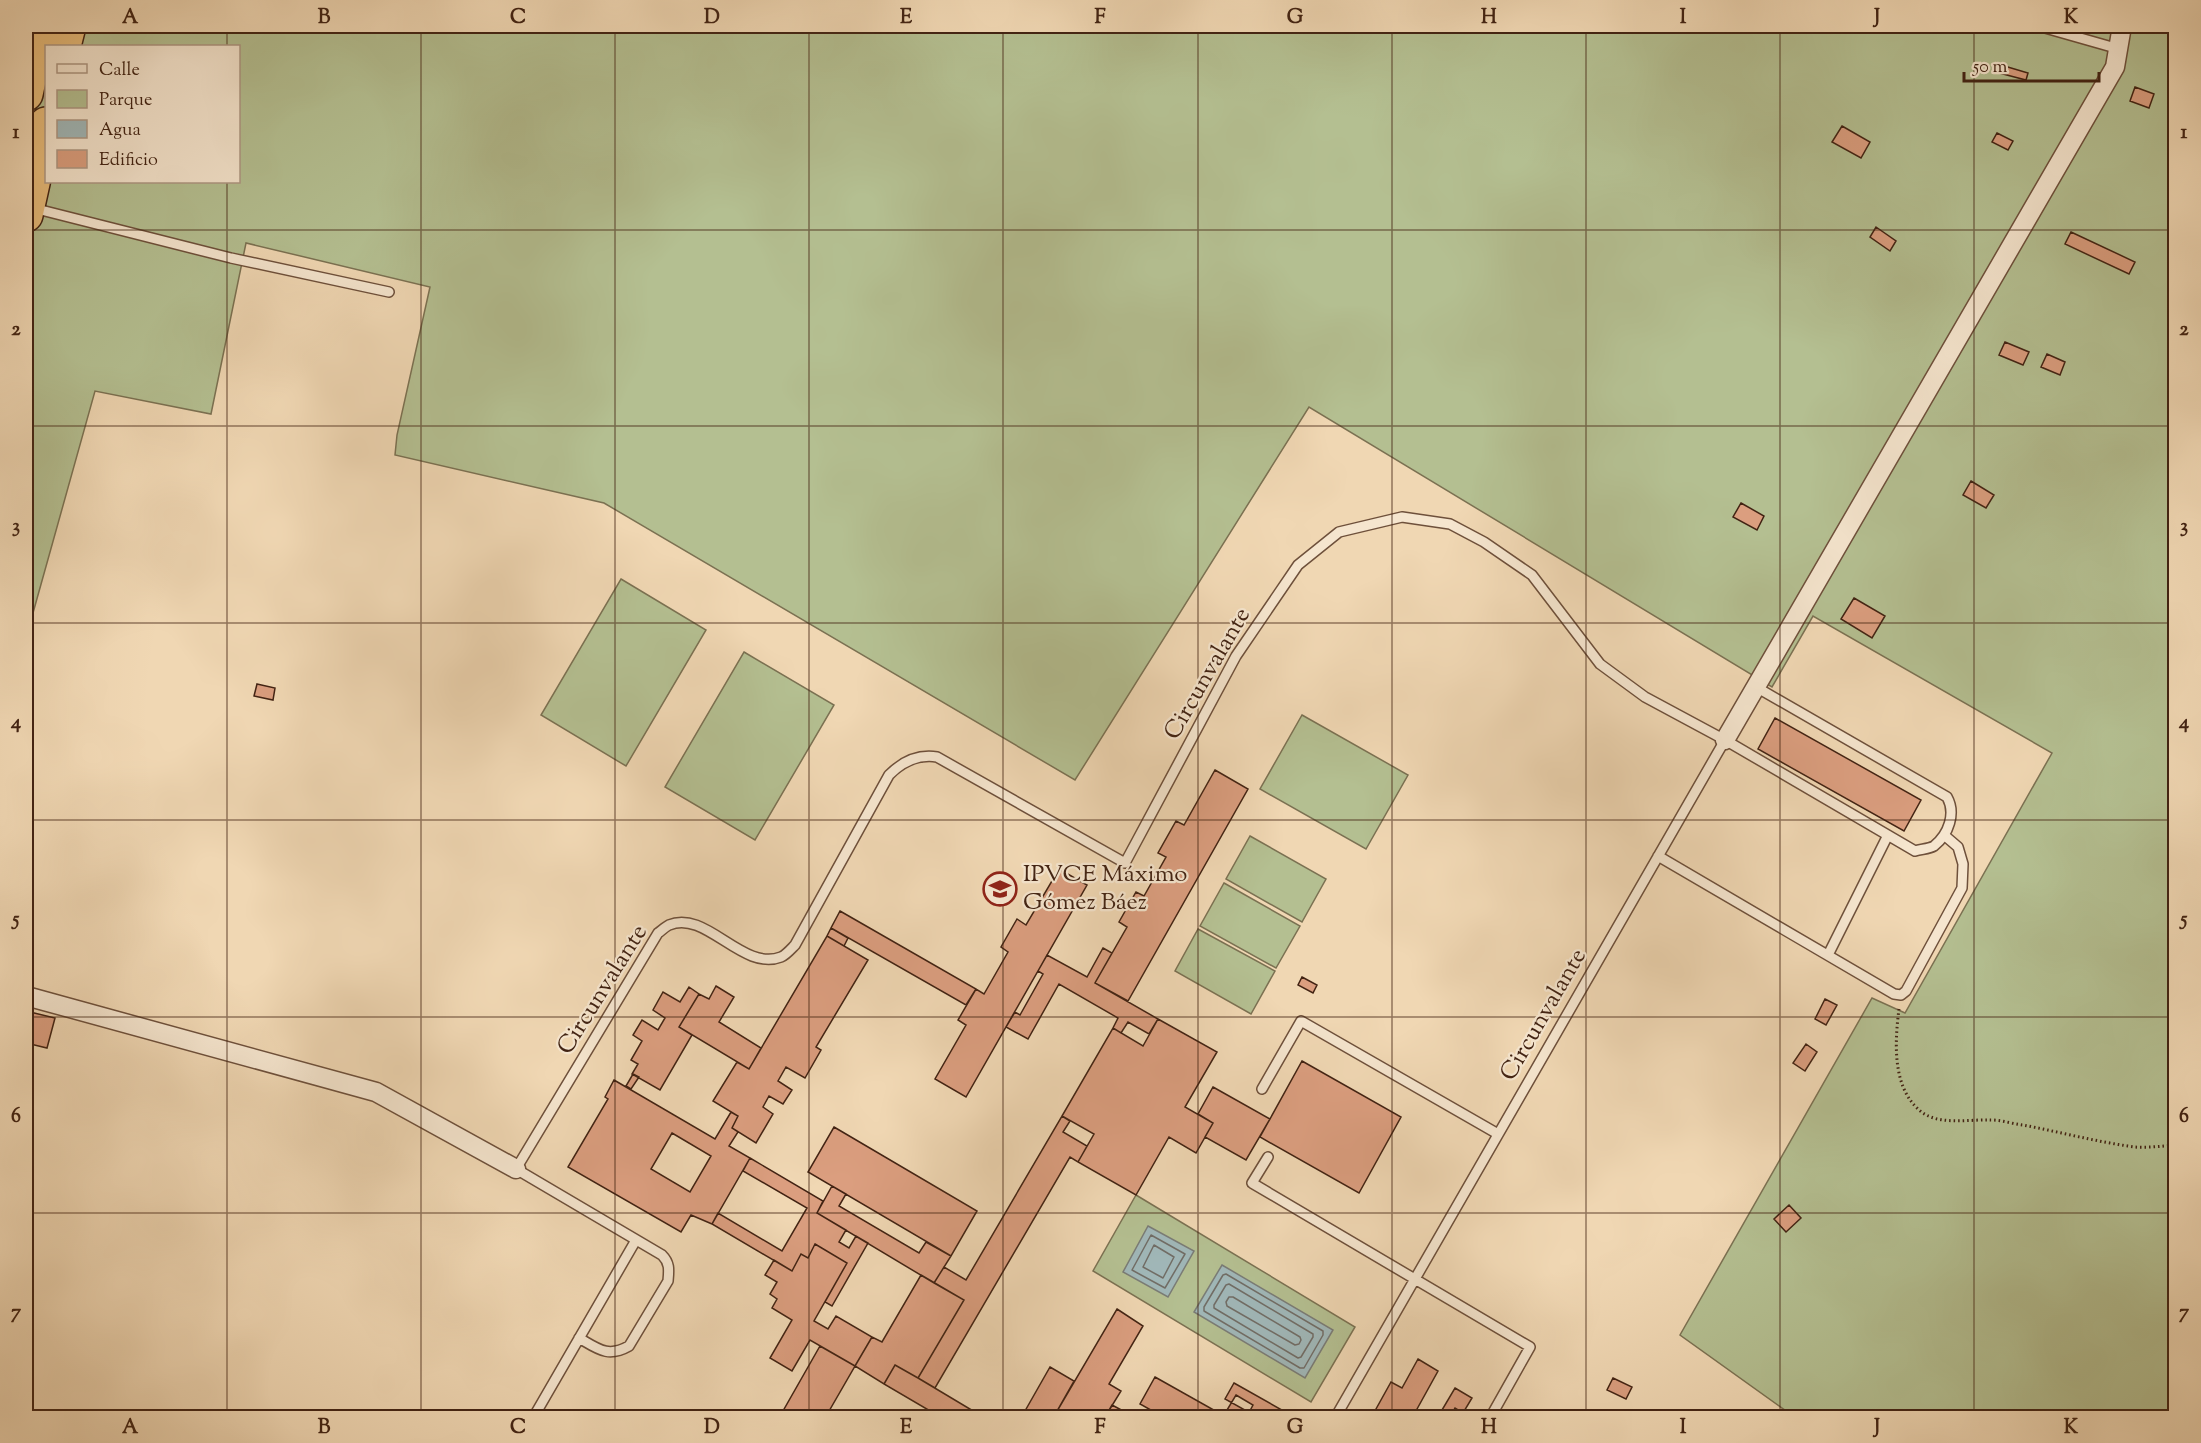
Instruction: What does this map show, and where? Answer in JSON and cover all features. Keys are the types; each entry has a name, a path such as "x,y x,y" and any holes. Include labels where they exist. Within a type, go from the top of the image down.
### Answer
{"highway":[{"path":"26,94 41,26"},
{"path":"64,45 69,26"},
{"path":"26,211 45,127"}],"street":[{"path":"1725,740 2115,68 2120,49 2122,26"},
{"path":"26,996 376,1092 516,1169"}],"lane":[{"path":"2038,26 2120,49"},
{"path":"26,211 389,292"},
{"name":"Circunvalante","path":"516,1169 658,933 669,925 684,922 698,926 749,955 767,960 783,957 795,945 889,775 898,765 924,755 937,757 1125,863 1236,656 1298,565 1339,532 1402,517 1450,524 1484,542 1532,575 1600,664 1645,697 1725,740 1335,1418"},
{"path":"1725,740 1915,851 1933,847 1944,835 1952,818 1952,805 1947,796 1756,687"},
{"path":"1828,955 1888,835"},
{"path":"1659,855 1894,994 1901,995 1906,991 1962,888 1963,864 1958,847 1944,835"},
{"path":"1262,1089 1301,1021 1498,1134"},
{"path":"1268,1156 1252,1183 1530,1347 1490,1418"},
{"path":"516,1169 667,1260 668,1281 629,1346 619,1352 611,1353 601,1351 579,1338"},
{"path":"532,1418 636,1240"}],"path":[{"path":"1901,995 1896,1034 1902,1088 1917,1108 1924,1113 1940,1119 1992,1120 2059,1131 2098,1142 2138,1147 2175,1145"}],"green space":[{"path":"26,26 2175,26 2175,1417 1793,1417 1680,1335 1872,998 1905,1013 2052,753 1813,616 1772,687 1309,407 1075,780 604,503 395,455 397,435 430,287 246,243 211,414 95,391 26,638"},
{"path":"621,579 706,630 626,766 541,715"},
{"path":"744,652 834,705 755,840 665,787"},
{"path":"1302,715 1408,775 1366,849 1260,789"},
{"path":"1250,836 1326,879 1302,922 1226,879"},
{"path":"1224,883 1300,926 1276,968 1200,926"},
{"path":"1198,929 1275,971 1251,1014 1175,971"},
{"path":"1136,1195 1355,1327 1311,1402 1093,1271"}],"water":[{"path":"1148,1226 1194,1251 1168,1297 1123,1272"},
{"path":"1222,1265 1333,1330 1305,1378 1194,1312"}],"building":[{"path":"2170,41 2176,42 2176,58 2168,57"},
{"path":"2001,65 2028,73 2026,80 1999,73"},
{"path":"2135,87 2154,94 2149,108 2130,101"},
{"path":"1842,126 1870,142 1861,158 1832,142"},
{"path":"1997,133 2013,141 2008,150 1992,142"},
{"path":"1876,227 1896,241 1890,251 1870,237"},
{"path":"2071,232 2135,262 2129,274 2065,244"},
{"path":"2005,342 2029,352 2023,365 1999,355"},
{"path":"2047,354 2065,362 2060,375 2041,367"},
{"path":"1971,481 1994,495 1986,508 1963,495"},
{"path":"1741,503 1764,516 1757,530 1733,517"},
{"path":"1854,598 1885,616 1872,638 1841,619"},
{"path":"257,684 275,688 273,700 254,696"},
{"path":"1775,718 1921,800 1904,831 1758,749"},
{"path":"1215,770 1248,789 1128,1001 1095,983 1127,927 1119,922 1136,892 1144,896 1166,857 1158,853 1176,821 1184,825"},
{"path":"1059,869 1087,885 966,1097 935,1079 966,1025 958,1020 976,989 984,994 1008,952 1001,947 1017,919 1026,925"},
{"path":"840,911 976,989 966,1005 831,928"},
{"path":"831,928 848,938 844,946 827,936"},
{"path":"827,936 868,960 816,1047 821,1050 805,1078 786,1067 778,1081 792,1090 783,1104 769,1096 763,1107 773,1114 756,1143 732,1128 738,1116 713,1101 737,1062 749,1069"},
{"path":"1103,948 1112,953 1095,983 1158,1019 1149,1034 1128,1022 1121,1033 1113,1028 1118,1018 1059,984 1028,1039 1006,1027 1015,1012 1020,1015 1043,974 1038,971 1047,955 1087,977"},
{"path":"1302,977 1317,985 1313,993 1298,985"},
{"path":"716,986 734,997 719,1022 761,1048 749,1069 679,1027 699,994 709,999"},
{"path":"689,987 699,994 679,1027 692,1035 660,1090 632,1074 638,1064 631,1060 642,1041 633,1035 642,1020 658,1030 665,1018 653,1010 663,992 680,1002"},
{"path":"1825,999 1837,1005 1826,1025 1815,1019"},
{"path":"30,1012 55,1018 47,1048 26,1043"},
{"path":"1158,1019 1217,1052 1185,1107 1213,1123 1196,1153 1169,1137 1136,1195 1078,1162 1094,1134 1062,1116 1113,1028 1143,1046"},
{"path":"1806,1044 1817,1052 1805,1071 1793,1063"},
{"path":"1302,1061 1401,1117 1359,1193 1260,1137"},
{"path":"633,1074 639,1077 631,1089 626,1086"},
{"path":"614,1080 715,1139 731,1112 738,1116 732,1128 738,1132 729,1146 750,1158 712,1224 691,1215 681,1232 568,1167 608,1099 605,1097","holes":["672,1133 711,1156 690,1192 651,1169"]},
{"path":"1213,1087 1270,1119 1246,1160 1205,1137 1213,1123 1198,1114"},
{"path":"1062,1116 1070,1121 1063,1132 1087,1146 1078,1162 1070,1157 935,1388 918,1378 964,1300 934,1283 944,1267 966,1280"},
{"path":"834,1127 977,1211 951,1256 808,1172"},
{"path":"750,1158 823,1201 817,1213 846,1230 839,1242 849,1248 856,1236 868,1243 832,1306 825,1302 847,1263 815,1244 808,1258 801,1254 792,1271 712,1224 718,1213 782,1251 807,1208 743,1171"},
{"path":"832,1186 846,1194 839,1206 919,1253 926,1242 951,1256 934,1283 817,1213"},
{"path":"1789,1205 1801,1218 1786,1232 1774,1219"},
{"path":"815,1244 847,1263 814,1321 828,1329 836,1316 872,1337 855,1366 810,1340 792,1371 770,1358 792,1320 772,1308 777,1299 770,1294 777,1282 765,1275 774,1260 792,1271 801,1254 808,1258"},
{"path":"921,1275 964,1300 918,1378 895,1365 884,1384 855,1366 872,1337 882,1342"},
{"path":"1117,1309 1143,1326 1109,1384 1121,1391 1105,1417 1096,1413 1093,1418 1053,1418"},
{"path":"820,1346 855,1366 825,1418 779,1418"},
{"path":"1418,1359 1438,1371 1412,1418 1371,1418 1391,1382 1402,1388"},
{"path":"895,1365 985,1418 942,1418 884,1384"},
{"path":"1050,1367 1074,1381 1053,1418 1021,1418"},
{"path":"1155,1377 1228,1418 1165,1418 1140,1404"},
{"path":"1613,1378 1632,1387 1626,1399 1607,1390"},
{"path":"1234,1383 1296,1418 1259,1418 1225,1399"},
{"path":"1455,1388 1472,1398 1463,1413 1455,1408 1451,1415 1442,1410"},
{"path":"1236,1395 1253,1405 1246,1418 1229,1418 1224,1415"},
{"path":"1112,1405 1129,1414 1127,1418 1105,1417"}],"place":[{"name":"IPVCE Máximo Gómez Báez","path":"1000,889"}]}
